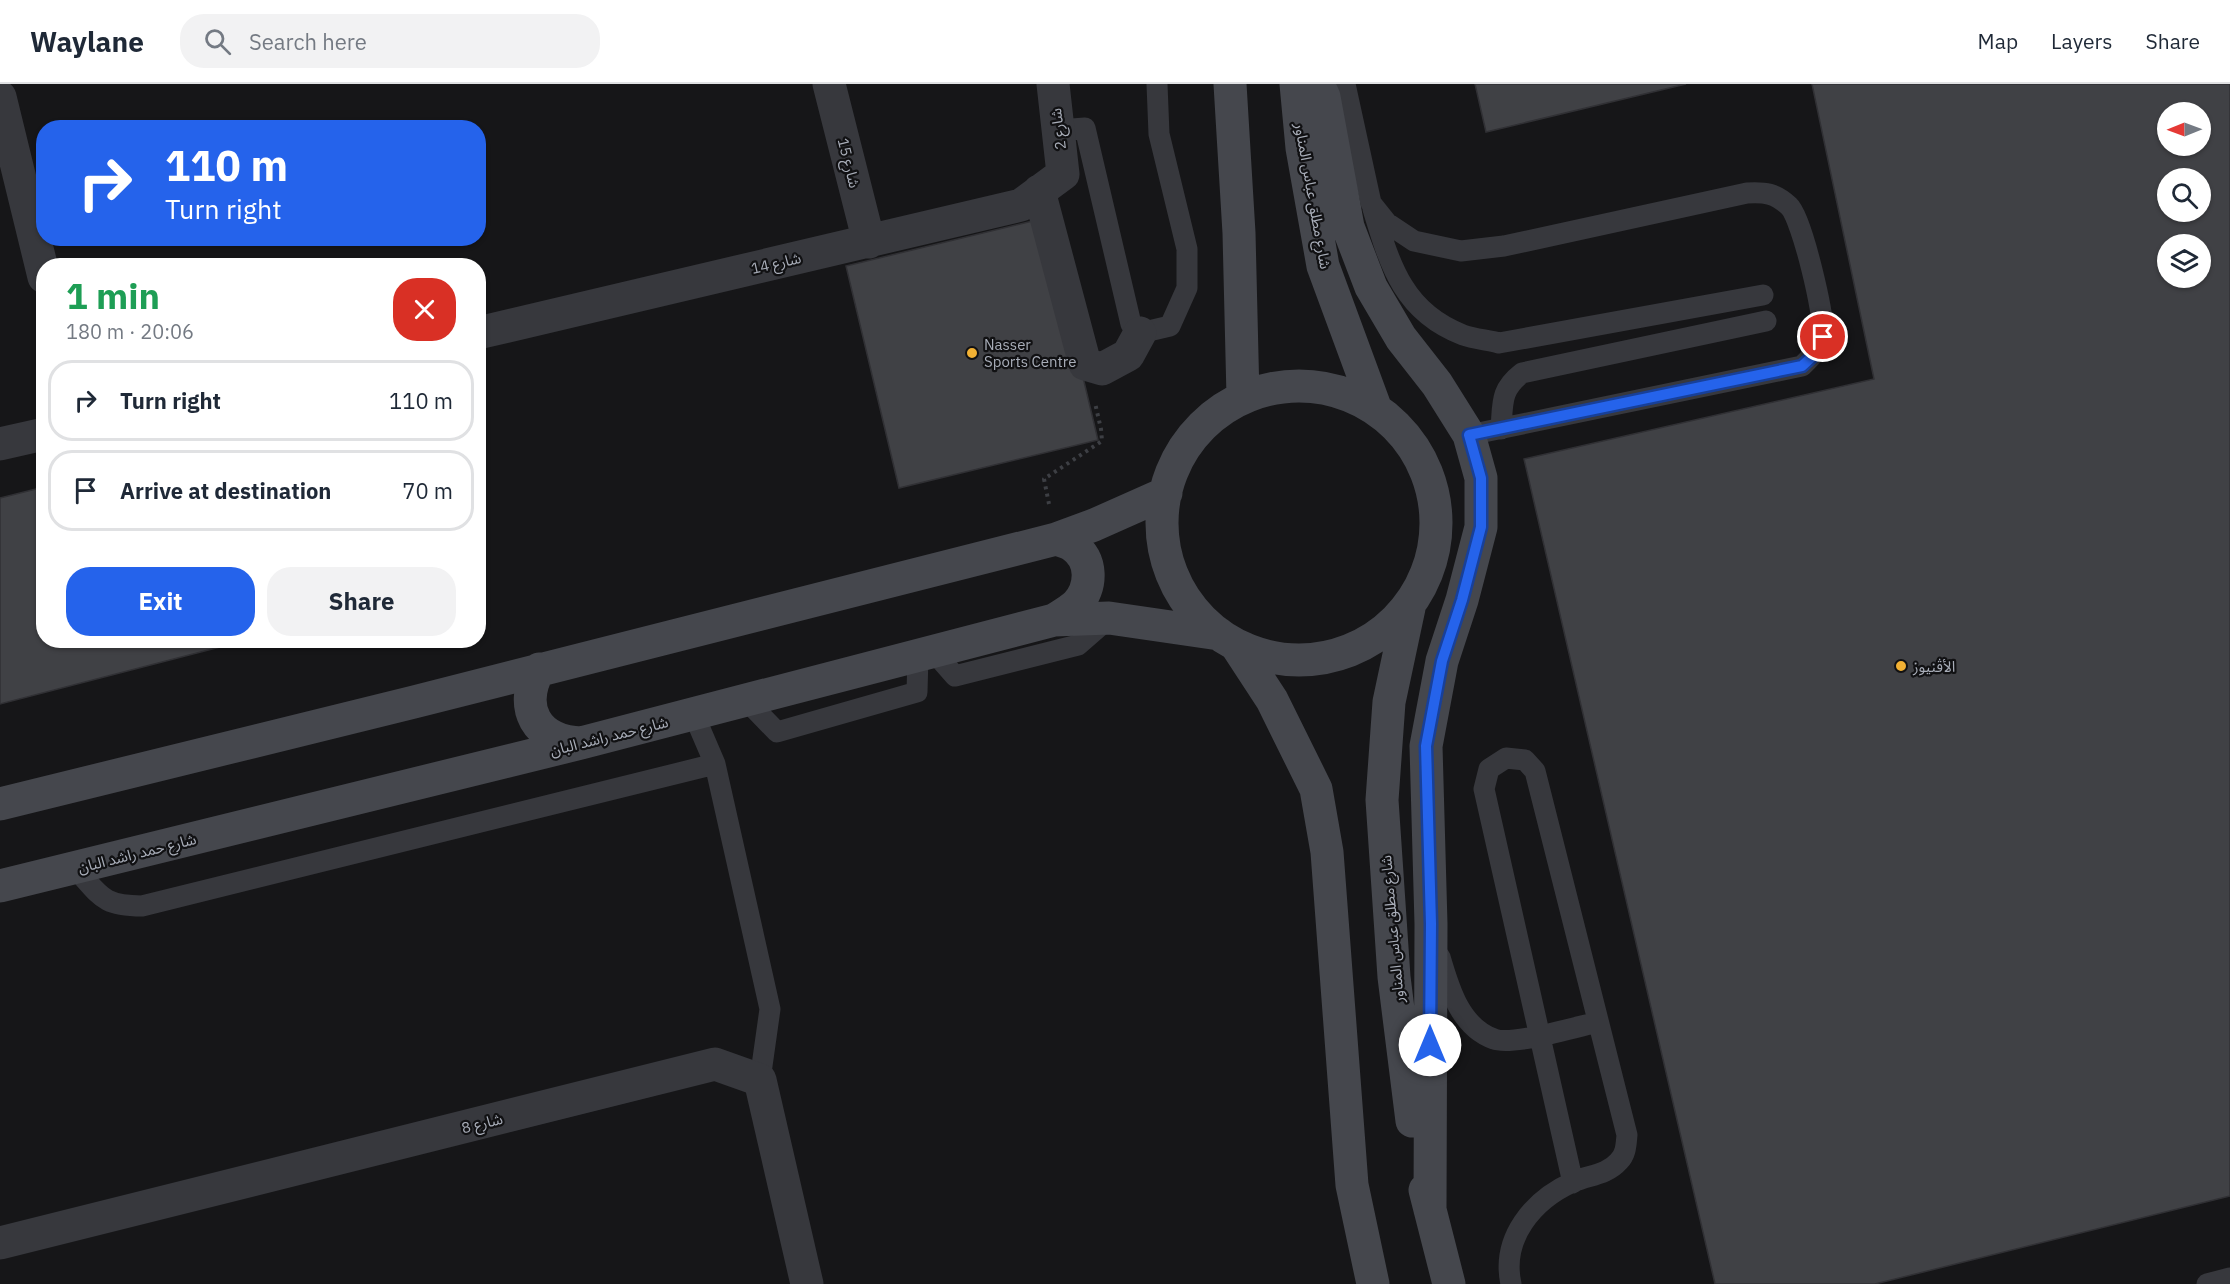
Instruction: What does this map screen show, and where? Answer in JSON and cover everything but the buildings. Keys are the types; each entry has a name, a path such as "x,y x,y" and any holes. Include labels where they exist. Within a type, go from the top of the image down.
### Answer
{"street":[{"name":"شارع 15","path":"829,84 868,242"},
{"name":"شارع 2","path":"1053,84 1059,130 1051,183 1085,364"},
{"path":"1230,84 1239,233 1243,397"},
{"name":"شارع مطلق عباس المناور","path":"1296,84 1302,148 1323,266 1376,407"},
{"path":"1318,84 1324,97 1348,227 1371,287 1401,338 1437,384 1469,435 1481,478 1481,527 1462,600 1442,661 1426,746 1431,924 1430,1210"},
{"path":"0,97 36,243"},
{"name":"شارع 14","path":"486,331 1021,205 1051,183"},
{"path":"1085,364 1102,369 1128,356 1140,333"},
{"path":"1287,385 1333,389 1376,407 1409,438 1431,478 1438,524 1430,568 1409,608 1374,640 1330,659 1283,662 1229,641 1202,622 1176,586 1163,544 1163,500 1177,458 1205,422 1243,397 1287,385"},
{"path":"0,444 36,436"},
{"path":"0,804 414,702 1056,538 1094,525 1166,493"},
{"path":"1054,620 1075,606 1083,597 1089,584 1087,564 1075,547 1056,538"},
{"name":"شارع مطلق عباس المناور","path":"1409,608 1389,702 1382,800 1394,977 1413,1127 1430,1210 1449,1284"},
{"name":"شارع حمد راشد البان","path":"0,886 694,715 1054,620 1109,618 1229,641"},
{"path":"1229,641 1272,700 1316,789 1327,852 1352,1185 1373,1284"},
{"path":"539,669 532,683 529,698 532,713 539,727 551,737 565,743 581,743"},
{"name":"شارع 8","path":"0,1243 716,1064 760,1080"},
{"path":"760,1080 807,1284"}],"lane":[{"path":"1059,130 1085,128 1131,324 1140,333 1170,326 1187,288 1187,249 1159,134 1157,84"},
{"path":"1345,84 1371,203 1390,263 1410,297 1430,318 1464,335 1499,343 1763,295"},
{"path":"1371,203 1387,223 1414,242 1461,251 1504,246 1747,193 1768,192 1791,207 1800,227 1822,312 1823,337 1815,354 1802,366 1469,435"},
{"path":"1501,429 1504,392 1511,381 1522,373 1766,321"},
{"path":"926,654 955,676 1078,645 1109,618"},
{"path":"694,715 715,764 770,1010 760,1080"},
{"path":"1511,1284 1508,1272 1513,1241 1523,1220 1539,1205 1573,1182 1601,1174 1611,1168 1625,1154 1627,1136 1535,771 1524,760 1506,758 1489,769 1484,789 1573,1182"},
{"path":"75,868 105,900 123,906 142,906 715,764"},
{"path":"1431,924 1449,989 1471,1026 1495,1040 1513,1041 1598,1022"},
{"path":"2207,1284 2230,1278"}],"path":[{"path":"1056,538 1044,478 1102,441 1085,364"}],"place":[{"name":"Nasser Sports Centre","path":"972,353"},
{"name":"الأڤنيوز","path":"1901,666"}],"route":[{"path":"1430,1045 1431,924 1426,746 1442,661 1462,600 1481,527 1481,478 1469,435 1802,366 1815,354 1823,337"}]}
